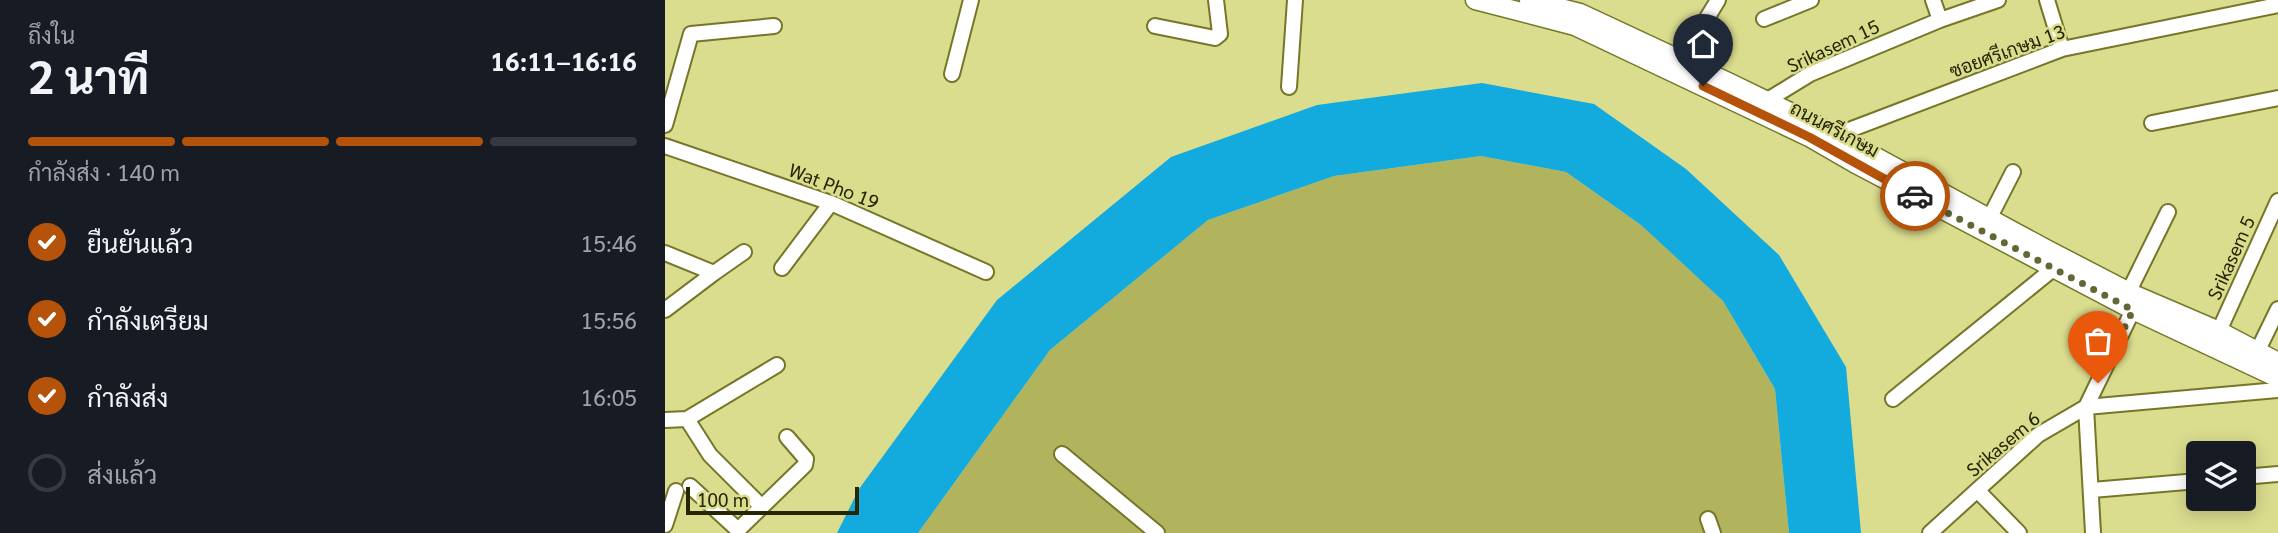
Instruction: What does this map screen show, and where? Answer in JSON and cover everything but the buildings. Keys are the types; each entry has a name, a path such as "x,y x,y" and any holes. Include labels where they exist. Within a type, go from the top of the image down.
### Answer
{"main road":[{"name":"ถนนศรีเกษม","path":"1475,0 1557,14 1580,13 1836,135 1989,219 2129,291 2219,331 2278,362"},
{"name":"ถนนศรีเกษม","path":"1529,0 1575,26 1809,137 2133,310 2278,378"}],"street":[{"path":"952,74 971,0"},
{"path":"1155,26 1215,38 1220,34 1216,0"},
{"path":"1289,87 1295,0"},
{"path":"1681,61 1718,0"},
{"path":"1763,19 1811,0"},
{"path":"1933,0 1940,20"},
{"name":"Srikasem 15","path":"1766,101 1810,74 1940,20 1998,0"},
{"path":"2047,0 2062,49"},
{"name":"ซอยศรีเกษม 13","path":"1836,135 2062,49 2278,5"},
{"path":"665,125 691,34 774,26"},
{"path":"2152,123 2278,97"},
{"name":"Wat Pho 19","path":"665,146 831,203 986,272"},
{"path":"1989,219 2013,172"},
{"name":"Srikasem 5","path":"2219,331 2278,201"},
{"path":"782,268 831,203"},
{"path":"2129,291 2168,212"},
{"path":"665,310 744,252"},
{"path":"665,253 714,273"},
{"path":"1893,399 2053,269"},
{"path":"2257,352 2278,309"},
{"path":"2093,533 2086,407 2133,310"},
{"path":"665,420 687,419 777,365"},
{"path":"2086,407 2278,390"},
{"name":"Srikasem 6","path":"1930,533 2038,435 2086,407"},
{"path":"687,419 710,454 762,507"},
{"path":"665,525 683,489 738,530 805,465 806,459 787,437"},
{"path":"1062,454 1157,533"},
{"path":"2256,476 2278,474"},
{"path":"2092,490 2186,482"},
{"path":"1977,491 2019,533"}],"shaded area":[{"path":"1481,156 1566,172 1641,225 1723,301 1775,389 1789,533 918,533 1050,350 1208,220 1334,176"}],"water":[{"path":"1482,83 1594,104 1686,169 1779,255 1846,367 1861,533 1789,533 1775,389 1723,301 1641,225 1566,172 1481,156 1334,176 1208,220 1050,350 918,533 837,533 859,489 997,300 1171,157 1317,105"}],"way so far":[{"path":"1915,196 2133,310 2098,383"}],"route":[{"path":"1703,86 1809,137 1915,196"}]}
